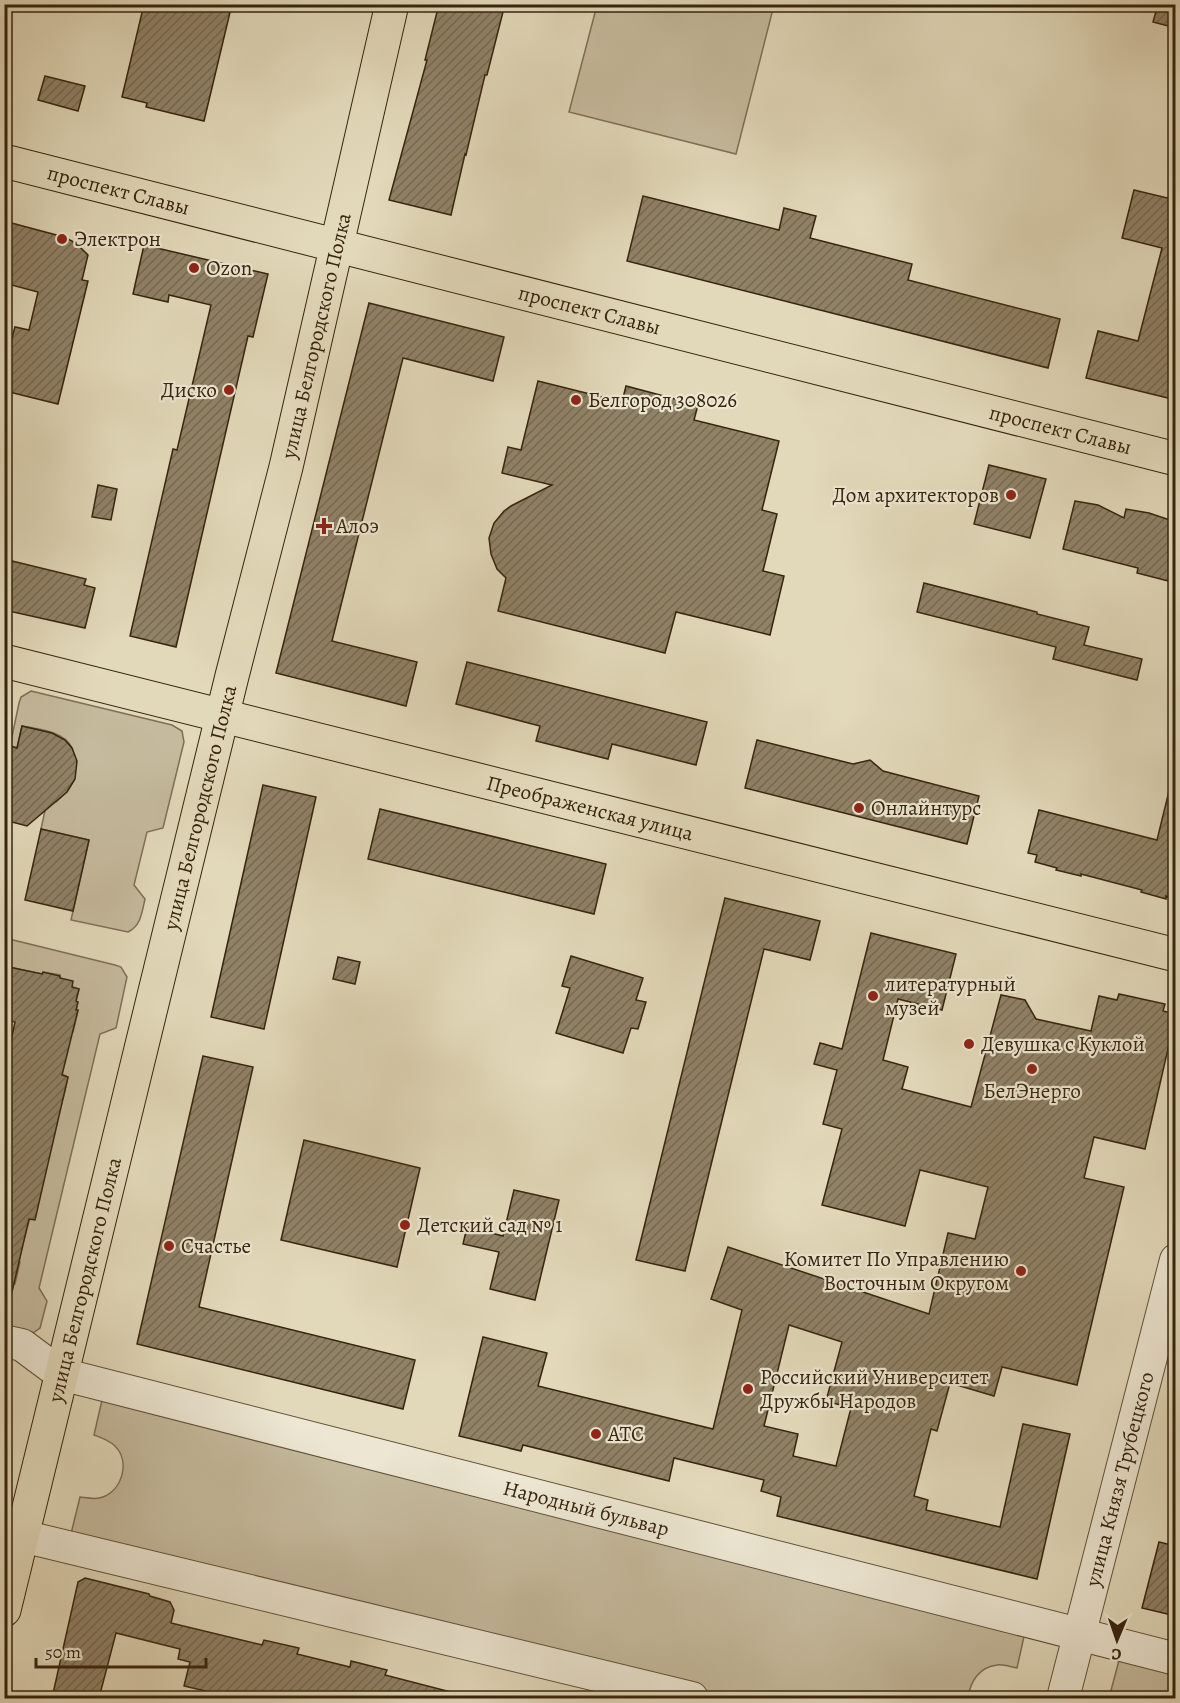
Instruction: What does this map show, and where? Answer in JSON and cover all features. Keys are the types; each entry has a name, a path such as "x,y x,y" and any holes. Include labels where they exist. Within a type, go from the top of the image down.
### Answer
{"main road":[{"name":"улица Белгородского Полка","path":"4,1610 286,467 392,4"},
{"name":"проспект Славы","path":"4,161 1176,459"},
{"name":"Преображенская улица","path":"4,661 1176,955"}],"street":[{"name":"улица Князя Трубецкого","path":"1063,1698 1176,1260"},
{"name":"Народный бульвар","path":"4,1341 22,1345 61,1374 1176,1659"},
{"path":"22,1536 692,1698"}],"shaded area":[{"path":"597,5 774,5 736,154 569,112"},
{"path":"31,691 172,725 182,731 184,742 163,828 147,832 134,885 145,899 142,914 136,926 128,932 71,920 89,840 41,829 47,801 56,802 72,783 73,755 68,742 57,734 22,726 17,748 10,746 21,697"},
{"path":"5,938 115,965 121,967 127,977 116,1028 100,1034 39,1288 47,1301 40,1328 30,1335 5,1330 5,1303 15,1284 20,1262 18,1261 65,1091 68,1077 62,1074 78,1011 76,1001 79,989 72,987 60,978 60,975 43,972 42,974 5,966"},
{"path":"105,1387 1027,1623 1017,1668 999,1665 991,1666 980,1672 973,1681 968,1698 733,1698 70,1538 80,1497 95,1499 103,1497 115,1488 122,1474 120,1452 110,1442 94,1435"},
{"path":"1122,1649 1175,1662 1175,1698 1109,1698"}],"building":[{"path":"144,4 232,4 204,121 146,107 147,103 122,97"},
{"path":"439,4 505,4 451,215 389,200 427,60 425,60"},
{"path":"1158,4 1176,4 1176,28 1153,22"},
{"path":"45,76 85,86 78,111 38,100"},
{"path":"1134,190 1176,200 1176,400 1086,378 1098,331 1138,341 1162,248 1122,238"},
{"path":"643,196 779,230 784,208 816,216 810,238 912,264 908,280 1060,319 1048,368 627,261"},
{"path":"4,221 64,237 76,243 88,255 82,280 88,281 58,404 5,391 9,377 4,376 4,367 15,327 29,330 38,292 4,283"},
{"path":"144,245 268,274 253,337 248,336 176,647 130,636 173,449 177,450 211,305 169,295 168,302 133,294"},
{"path":"369,303 504,337 493,381 403,358 332,641 417,662 406,706 276,673"},
{"path":"538,381 622,402 626,386 698,405 694,420 779,441 762,510 777,514 763,571 784,576 770,635 676,612 665,653 498,611 506,578 497,569 491,554 489,538 494,523 511,506 552,485 502,473 508,447 521,450"},
{"name":"Дом архитекторов","path":"989,465 1046,479 1030,538 974,524"},
{"path":"98,485 117,489 111,520 92,517"},
{"path":"1075,501 1098,505 1124,518 1126,509 1149,513 1176,522 1176,583 1137,573 1138,568 1063,549"},
{"path":"4,559 86,579 84,585 95,588 85,628 4,610"},
{"path":"924,583 1089,627 1084,645 1142,659 1137,680 1053,659 1056,647 917,612"},
{"path":"467,662 707,722 696,765 612,744 608,759 536,741 540,726 456,704"},
{"path":"22,726 52,733 65,740 72,748 77,761 75,779 67,792 27,826 4,820 4,769 10,746 17,748"},
{"path":"757,740 853,764 870,760 883,771 979,796 967,844 745,788"},
{"path":"263,785 316,797 264,1029 211,1017"},
{"path":"1169,791 1176,792 1176,899 1166,896 1166,899 1141,892 1142,890 1056,870 1057,868 1035,862 1037,855 1028,853 1039,810 1157,840"},
{"path":"380,809 606,864 594,914 368,859"},
{"path":"41,829 89,840 73,911 25,900"},
{"path":"725,898 820,921 810,960 764,949 685,1271 636,1260"},
{"path":"871,933 956,954 942,1010 898,999 883,1060 908,1067 902,1089 971,1107 1001,995 1025,1000 1036,1019 1091,1031 1099,996 1117,1000 1119,994 1165,1004 1163,1011 1176,1014 1145,1149 1094,1137 1084,1178 1124,1187 1077,1385 1002,1367 994,1396 950,1383 937,1431 931,1429 914,1496 928,1500 926,1510 1000,1527 1023,1424 1070,1434 1037,1579 777,1516 781,1497 761,1491 764,1480 674,1458 669,1481 523,1445 521,1451 459,1436 483,1337 547,1353 538,1386 713,1429 742,1310 711,1299 728,1247 929,1314 948,1233 975,1239 988,1187 920,1170 905,1226 822,1205 842,1129 823,1124 837,1070 814,1064 820,1043 842,1049","holes":["789,1325 842,1342 826,1401 851,1408 836,1466 793,1456 798,1434 764,1426"]},
{"path":"571,956 643,978 636,1000 646,1002 638,1029 631,1028 623,1053 556,1033 570,988 562,986"},
{"path":"338,957 360,962 355,984 333,979"},
{"path":"4,966 60,976 60,978 73,981 72,987 79,989 76,1001 78,1002 76,1010 78,1010 62,1075 68,1077 35,1220 29,1219 12,1292 4,1291 4,1097 9,1078 4,1077 4,1072 15,1022 4,1020"},
{"path":"203,1056 253,1067 199,1307 415,1360 403,1409 137,1344"},
{"name":"Детский сад № 1","path":"304,1140 420,1168 397,1267 281,1240"},
{"path":"514,1190 559,1200 535,1300 490,1289 499,1252 463,1244 467,1227 503,1236"},
{"path":"1159,1542 1176,1546 1176,1616 1142,1608"},
{"path":"85,1578 149,1594 170,1602 174,1610 171,1623 262,1645 264,1640 299,1648 297,1654 350,1667 351,1661 387,1670 385,1675 451,1692 450,1698 235,1698 184,1686 190,1662 178,1659 180,1649 116,1633 99,1698 52,1698 78,1582"}],"place":[{"name":"Электрон","path":"62,239"},
{"name":"Ozon","path":"194,268"},
{"name":"Диско","path":"229,390"},
{"name":"Белгород 308026","path":"576,400"},
{"name":"Дом архитекторов","path":"1011,495"},
{"name":"Алоэ","path":"324,526"},
{"name":"Онлайнтурс","path":"859,808"},
{"name":"литературный музей","path":"873,996"},
{"name":"Девушка с Куклой","path":"969,1044"},
{"name":"БелЭнерго","path":"1032,1069"},
{"name":"Детский сад № 1","path":"405,1225"},
{"name":"Счастье","path":"169,1246"},
{"name":"Комитет По Управлению Восточным Округом","path":"1021,1271"},
{"name":"Российский Университет Дружбы Народов","path":"748,1389"},
{"name":"АТС","path":"596,1434"}]}
